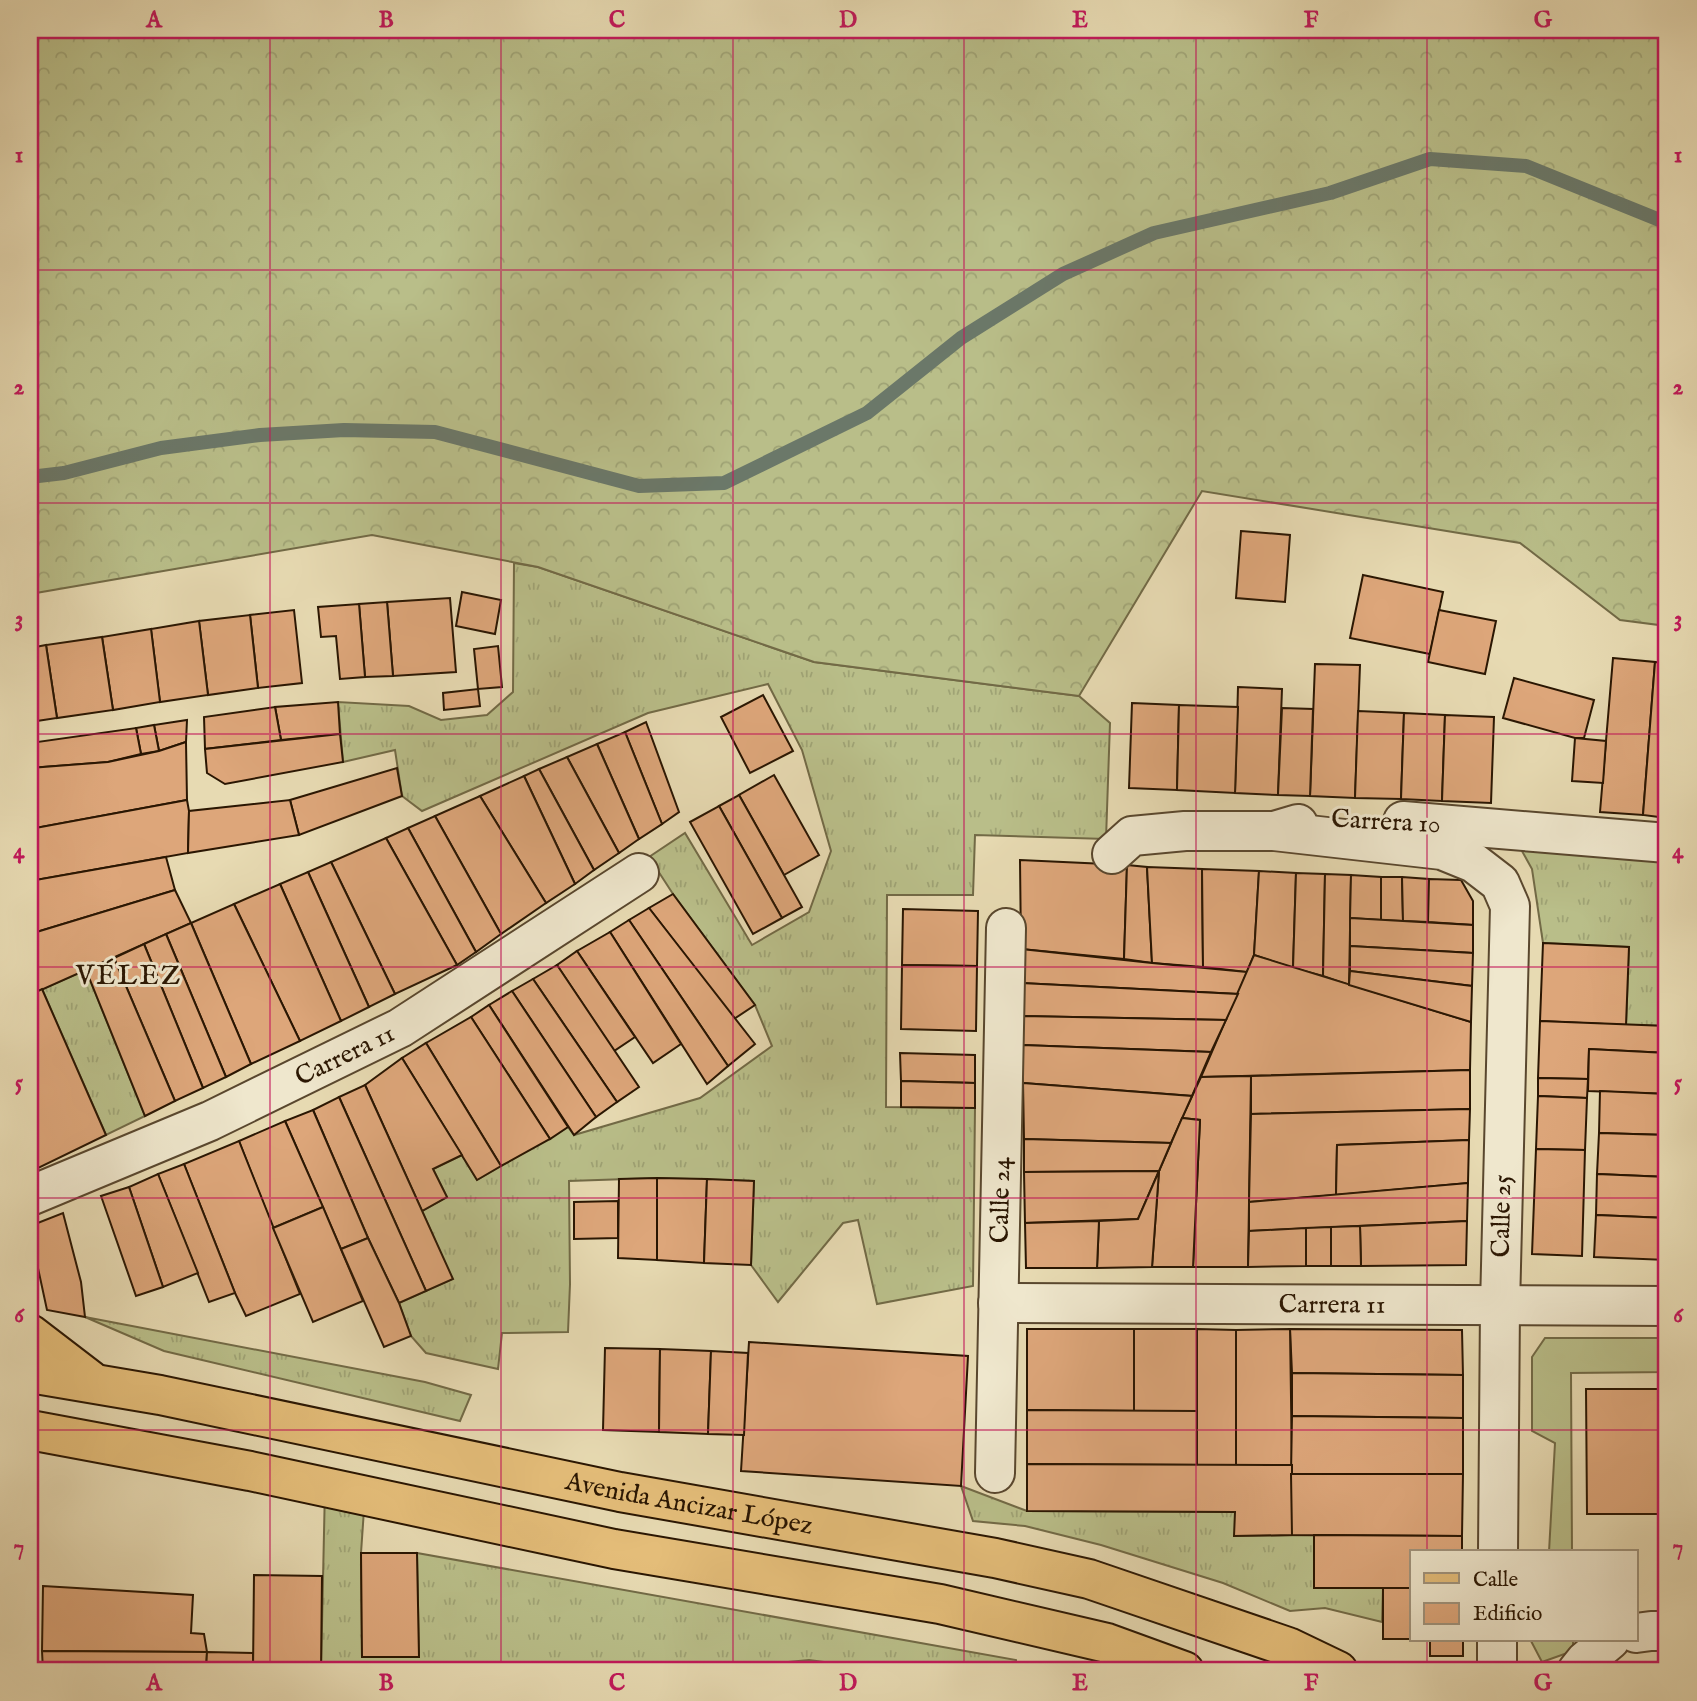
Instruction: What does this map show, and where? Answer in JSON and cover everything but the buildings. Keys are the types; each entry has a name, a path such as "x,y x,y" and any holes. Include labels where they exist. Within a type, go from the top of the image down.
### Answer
{"main road":[{"path":"30,1334 94,1384"},
{"name":"Avenida Ancizar López","path":"30,1373 160,1395 620,1492 995,1558 1090,1579 1288,1647 1338,1671"},
{"path":"30,1430 250,1471 614,1549 940,1604 1107,1643 1184,1671"},
{"path":"30,1441 70,1437"}],"street":[{"name":"Carrera 10","path":"1112,854 1132,836 1185,831 1274,831 1330,816 1667,844"},
{"name":"Calle 25","path":"1274,831 1442,850 1474,863 1500,883 1510,906 1500,1306 1498,1550"},
{"name":"Carrera 11","path":"30,1196 211,1121 400,1028 639,873"},
{"name":"Calle 24","path":"995,1473 1006,928"},
{"name":"Carrera 11","path":"998,1303 1667,1306"},
{"path":"1638,1633 1667,1631"},
{"path":"1497,1642 1497,1671"},
{"path":"1577,1671 1608,1642"}],"green space":[{"path":"30,30 1667,30 1667,626 1620,620 1520,543 1202,491 1079,696 814,662 538,567 372,535 30,594"},
{"path":"514,563 538,567 814,662 1079,696 1110,723 1106,839 975,835 973,895 887,895 886,1107 975,1108 973,1286 877,1304 858,1220 843,1223 778,1302 751,1265 754,1181 657,1178 569,1181 568,1332 502,1333 498,1369 426,1353 411,1336 399,1303 452,1279 422,1211 447,1197 433,1169 462,1155 477,1180 568,1127 574,1135 700,1098 772,1046 755,1005 649,857 685,833 752,945 809,912 831,851 802,750 768,684 648,713 422,811 402,796 395,750 343,762 338,702 409,706 441,720 487,715 513,692"},
{"path":"1530,845 1667,856 1667,1026 1626,1025 1629,947 1543,943 1532,869 1522,851"},
{"path":"86,970 145,1116 106,1135 42,989"},
{"path":"85,1317 425,1382 471,1395 460,1421 164,1351"},
{"path":"1545,1338 1667,1338 1667,1372 1571,1373 1572,1550 1549,1550 1555,1443 1532,1431 1532,1357"},
{"path":"961,1486 1027,1511 1235,1512 1235,1536 1314,1535 1383,1588 1382,1622 1325,1608 1290,1611 1223,1583 1101,1545 1025,1526 973,1521"},
{"path":"325,1487 365,1495 361,1553 362,1656 419,1656 417,1553 1016,1660 1016,1671 905,1664 904,1671 892,1671 809,1660 735,1667 721,1671 321,1671"},
{"path":"1532,1642 1573,1642 1573,1651 1542,1662"}],"waterway":[{"path":"30,477 64,473 161,448 260,435 344,430 435,432 639,486 724,483 867,413 961,338 1063,274 1154,233 1330,193 1430,159 1526,166 1667,223"}],"district":[{"name":"VÉLEZ","path":"129,976"}]}
